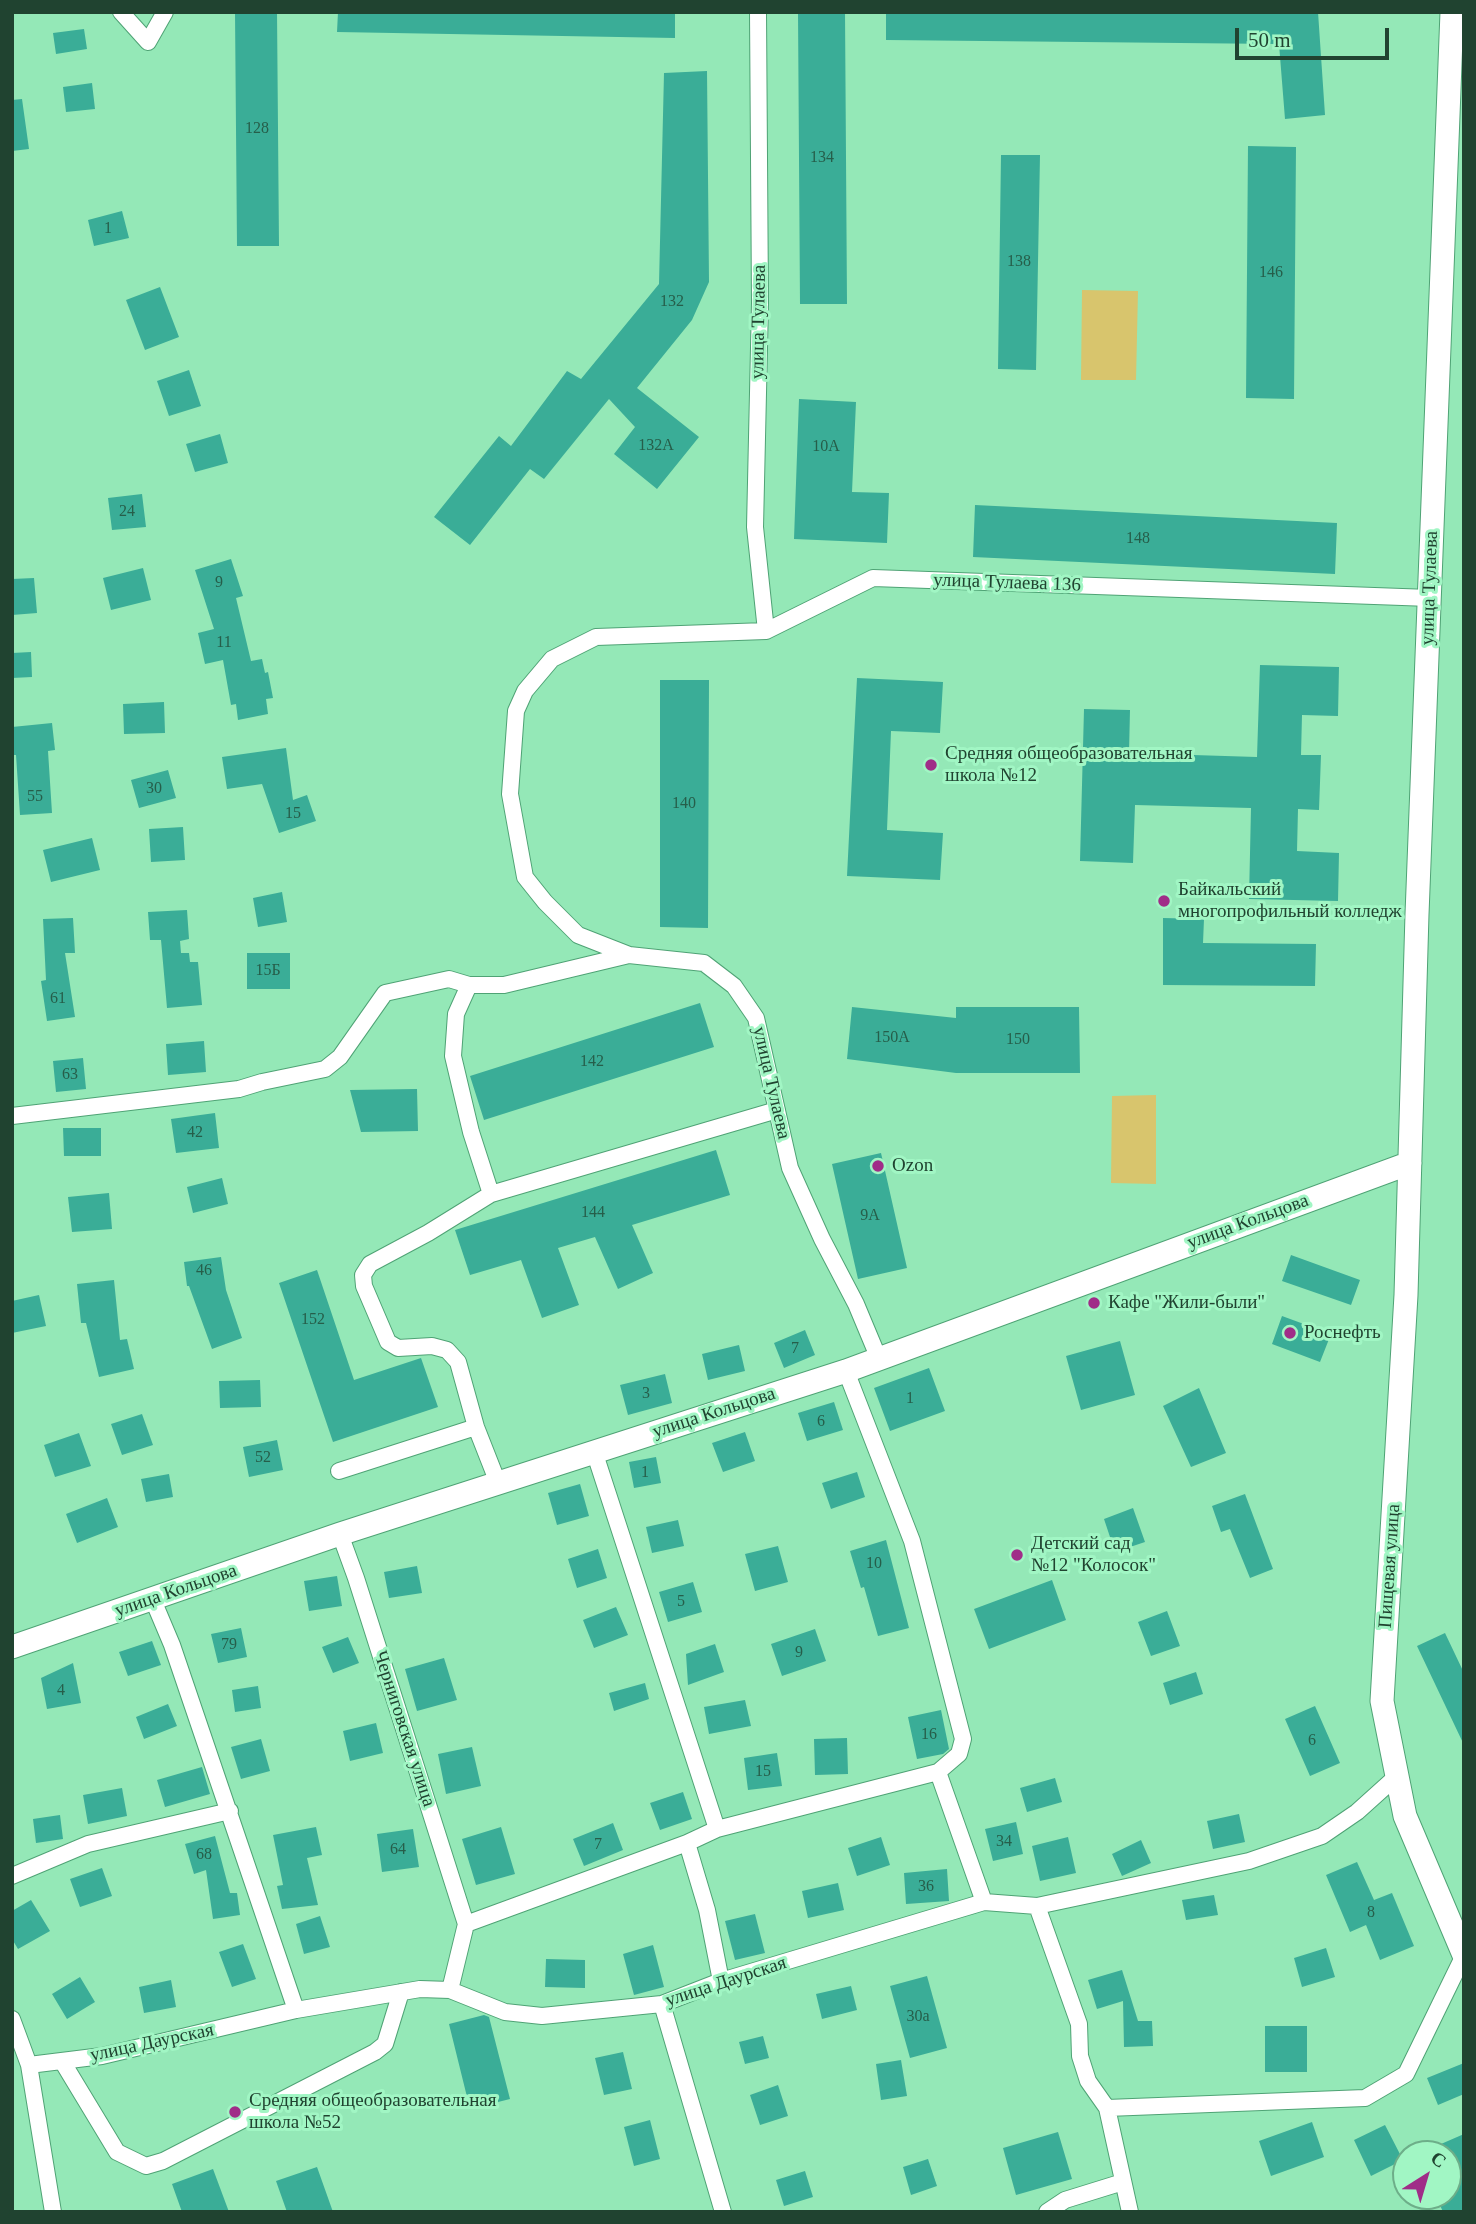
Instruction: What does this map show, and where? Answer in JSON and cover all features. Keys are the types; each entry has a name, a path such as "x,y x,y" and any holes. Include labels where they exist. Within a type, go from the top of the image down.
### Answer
{"main road":[{"name":"улица Тулаева","path":"1410,1163 1452,12"},
{"name":"улица Кольцова","path":"12,1647 340,1534 846,1371 1410,1163"},
{"name":"Пищевая улица","path":"1410,1163 1402,1385 1382,1701 1405,1816 1464,1955"}],"street":[{"path":"121,12 148,42 165,12"},
{"name":"улица Тулаева","path":"758,12 760,303 755,527 766,631"},
{"name":"улица Тулаева 136","path":"596,637 766,631 873,578 1430,598"},
{"name":"улица Тулаева","path":"596,637 552,659 525,691 516,711 510,794 525,877 545,902 578,935 629,956 704,963 734,986 756,1018 790,1168 822,1239 856,1304 879,1359"},
{"path":"12,1116 239,1089 325,1069 340,1057 385,993 449,979 469,985 504,985 629,956"},
{"path":"469,985 456,1014 453,1056 471,1132 491,1194"},
{"path":"498,1483 476,1427 458,1362 447,1350 432,1346 398,1348 388,1342 364,1286 363,1275 370,1264 428,1233 491,1194 777,1110"},
{"path":"450,1990 466,1924 687,1843 717,1829 938,1772 959,1754 963,1739 912,1541 846,1371"},
{"path":"339,1471 476,1427"},
{"path":"594,1451 717,1829"},
{"name":"Черниговская улица","path":"340,1534 466,1924"},
{"path":"153,1600 230,1811 296,2010"},
{"path":"938,1772 984,1902"},
{"name":"улица Даурская","path":"29,2065 102,2056 296,2010 420,1989 450,1990 505,2012 542,2016 662,2004 721,1981 984,1902 1037,1906 1249,1861 1322,1836 1357,1812 1397,1776"},
{"path":"12,1876 88,1844 230,1811"},
{"path":"687,1843 707,1910 721,1981"},
{"path":"1037,1906 1079,2024 1080,2056 1088,2081 1107,2108 1130,2212"},
{"path":"1107,2108 1365,2098 1406,2074 1464,1955"},
{"path":"62,2061 117,2152 146,2166 163,2161 375,2052 385,2044 401,1992"},
{"path":"662,2004 723,2212"},
{"path":"12,2019 29,2065 53,2212"},
{"path":"1047,2212 1065,2200 1123,2182"}],"shaded area":[{"path":"1082,290 1138,291 1136,380 1081,380"},
{"path":"1156,1095 1156,1184 1111,1183 1112,1096"}],"building":[{"path":"235,12 277,12 279,246 237,246"},
{"path":"338,12 675,12 675,38 337,32"},
{"path":"798,12 845,12 847,304 800,304"},
{"path":"886,12 1318,12 1325,115 1285,119 1279,44 886,40"},
{"path":"84,29 87,49 56,54 53,33"},
{"path":"707,71 709,282 692,320 637,388 699,437 657,489 614,454 635,427 609,399 544,479 530,469 470,545 434,517 499,436 511,446 567,371 581,379 659,284 664,73"},
{"path":"92,83 95,109 66,112 63,87"},
{"path":"22,99 29,149 12,151 12,100"},
{"path":"1248,146 1296,147 1294,399 1246,398"},
{"path":"1001,155 1040,155 1036,370 998,369"},
{"path":"122,211 129,238 94,246 88,220"},
{"path":"160,287 179,337 145,350 126,300"},
{"path":"189,370 201,406 169,416 157,381"},
{"path":"799,399 856,402 852,492 889,493 887,543 794,539"},
{"path":"220,434 228,463 195,472 186,444"},
{"path":"142,494 146,527 112,530 108,498"},
{"path":"975,505 1337,523 1335,574 973,557"},
{"path":"231,559 243,596 236,598 251,661 262,659 265,673 268,672 273,698 266,699 268,714 238,720 236,704 231,705 223,660 205,664 198,633 214,629 195,570"},
{"path":"143,568 151,600 111,610 103,578"},
{"path":"34,578 37,613 12,615 12,579"},
{"path":"31,652 32,677 12,678 12,653"},
{"path":"1260,665 1339,667 1338,716 1302,715 1301,755 1321,755 1319,810 1298,809 1297,851 1339,853 1338,901 1249,899 1251,808 1135,805 1133,863 1080,861 1084,709 1130,710 1129,753 1257,757"},
{"path":"857,678 943,682 940,733 891,731 887,830 943,833 940,880 847,876"},
{"path":"660,680 709,680 708,928 660,927"},
{"path":"164,702 165,733 124,734 123,704"},
{"path":"52,723 55,750 48,751 52,813 20,815 16,755 12,755 12,727"},
{"path":"286,748 293,800 307,795 316,821 279,833 262,784 227,789 222,757"},
{"path":"168,770 176,798 139,808 131,780"},
{"path":"183,827 185,860 151,862 149,829"},
{"path":"92,838 100,870 51,882 43,850"},
{"path":"282,892 287,922 258,927 253,898"},
{"path":"187,910 189,939 180,941 181,953 189,953 190,962 198,962 202,1005 167,1008 161,940 150,940 148,912"},
{"path":"73,918 75,953 65,953 75,1017 47,1021 41,981 46,980 43,919"},
{"path":"1163,918 1204,919 1203,943 1316,944 1315,986 1163,985"},
{"path":"247,953 290,953 290,989 247,989"},
{"path":"700,1003 714,1047 484,1120 470,1076"},
{"path":"852,1007 956,1018 956,1007 1079,1007 1080,1073 956,1073 847,1059"},
{"path":"204,1041 206,1072 168,1075 166,1044"},
{"path":"83,1058 86,1089 56,1092 53,1061"},
{"path":"417,1089 418,1131 361,1132 350,1090"},
{"path":"215,1113 219,1148 176,1153 171,1119"},
{"path":"63,1128 101,1128 101,1156 64,1156"},
{"path":"716,1150 730,1195 632,1225 653,1273 618,1289 595,1237 558,1248 579,1305 542,1318 521,1260 470,1275 455,1230"},
{"path":"881,1153 907,1268 858,1279 832,1164"},
{"path":"222,1178 228,1204 193,1213 187,1187"},
{"path":"109,1193 112,1229 72,1232 68,1197"},
{"path":"1291,1255 1360,1280 1351,1305 1282,1281"},
{"path":"221,1257 226,1290 242,1338 212,1349 187,1286 184,1262"},
{"path":"317,1270 354,1380 421,1358 438,1407 333,1442 279,1283"},
{"path":"114,1280 120,1340 127,1339 134,1369 99,1377 86,1323 81,1323 77,1284"},
{"path":"39,1295 46,1326 12,1333 12,1301"},
{"path":"1282,1316 1331,1334 1320,1362 1272,1344"},
{"path":"805,1330 815,1355 784,1368 774,1343"},
{"path":"1120,1341 1135,1395 1081,1410 1066,1356"},
{"path":"739,1345 745,1371 708,1380 702,1354"},
{"path":"929,1368 945,1411 890,1431 874,1388"},
{"path":"665,1374 672,1403 628,1415 620,1385"},
{"path":"260,1380 261,1407 220,1408 219,1381"},
{"path":"1199,1388 1226,1453 1191,1467 1163,1406"},
{"path":"834,1402 843,1430 807,1441 798,1413"},
{"path":"142,1414 153,1445 122,1455 111,1424"},
{"path":"745,1432 755,1461 723,1472 712,1443"},
{"path":"79,1433 91,1466 55,1477 44,1445"},
{"path":"277,1440 283,1470 249,1477 243,1447"},
{"path":"656,1457 661,1483 634,1488 629,1462"},
{"path":"857,1472 865,1497 831,1509 822,1483"},
{"path":"169,1474 173,1497 146,1502 141,1479"},
{"path":"580,1484 589,1516 557,1525 548,1493"},
{"path":"1245,1494 1273,1569 1250,1578 1230,1529 1221,1532 1212,1506"},
{"path":"107,1498 118,1527 77,1543 66,1514"},
{"path":"1133,1508 1145,1542 1115,1552 1104,1519"},
{"path":"678,1520 684,1546 652,1553 646,1527"},
{"path":"886,1540 909,1628 878,1636 850,1551"},
{"path":"778,1546 788,1582 755,1591 745,1554"},
{"path":"598,1549 607,1578 577,1588 568,1559"},
{"path":"417,1566 422,1593 389,1598 384,1572"},
{"path":"337,1576 342,1606 309,1611 304,1581"},
{"path":"1052,1580 1066,1620 989,1649 974,1609"},
{"path":"693,1582 702,1612 668,1622 659,1592"},
{"path":"616,1607 628,1635 594,1648 583,1620"},
{"path":"1167,1611 1180,1646 1151,1656 1138,1622"},
{"path":"241,1628 247,1657 218,1663 211,1634"},
{"path":"815,1629 826,1661 782,1676 771,1644"},
{"path":"1445,1633 1464,1673 1464,1745 1417,1646"},
{"path":"348,1637 359,1663 333,1673 322,1647"},
{"path":"152,1641 161,1665 128,1676 119,1652"},
{"path":"715,1644 724,1672 688,1685 686,1654"},
{"path":"444,1658 457,1700 417,1711 405,1669"},
{"path":"73,1663 81,1703 47,1709 41,1678"},
{"path":"1196,1672 1203,1694 1170,1705 1163,1683"},
{"path":"645,1683 649,1699 614,1711 609,1693"},
{"path":"258,1686 261,1708 235,1712 232,1690"},
{"path":"745,1700 751,1726 709,1734 704,1707"},
{"path":"168,1704 177,1726 144,1739 136,1717"},
{"path":"1315,1706 1340,1763 1310,1776 1285,1719"},
{"path":"941,1710 949,1749 943,1754 917,1759 908,1717"},
{"path":"376,1723 383,1753 350,1761 343,1731"},
{"path":"847,1738 848,1774 815,1775 814,1739"},
{"path":"261,1739 270,1771 241,1779 231,1747"},
{"path":"472,1747 481,1786 446,1794 438,1754"},
{"path":"777,1753 782,1786 748,1790 744,1758"},
{"path":"202,1767 210,1794 165,1807 157,1780"},
{"path":"1055,1778 1062,1802 1027,1812 1020,1788"},
{"path":"122,1788 127,1816 88,1824 83,1795"},
{"path":"683,1792 692,1819 660,1830 650,1803"},
{"path":"1239,1814 1245,1842 1213,1849 1207,1821"},
{"path":"60,1815 63,1839 36,1843 33,1819"},
{"path":"1016,1822 1023,1854 993,1861 985,1829"},
{"path":"613,1823 623,1850 584,1866 573,1839"},
{"path":"316,1827 322,1855 307,1858 318,1905 282,1909 277,1886 283,1885 273,1835"},
{"path":"501,1827 515,1874 476,1885 462,1839"},
{"path":"413,1829 419,1867 382,1872 377,1834"},
{"path":"215,1836 230,1893 237,1893 240,1915 213,1919 206,1870 194,1874 185,1844"},
{"path":"881,1837 890,1865 857,1876 848,1848"},
{"path":"1068,1837 1076,1873 1040,1881 1032,1846"},
{"path":"1141,1840 1151,1863 1122,1876 1112,1854"},
{"path":"1357,1862 1374,1900 1392,1893 1414,1946 1380,1960 1366,1925 1350,1932 1326,1875"},
{"path":"102,1868 112,1896 80,1907 70,1879"},
{"path":"947,1869 949,1901 906,1904 904,1873"},
{"path":"838,1883 844,1910 808,1918 802,1891"},
{"path":"1214,1895 1218,1915 1186,1920 1182,1900"},
{"path":"31,1900 50,1931 18,1949 12,1939 12,1911"},
{"path":"755,1914 765,1953 735,1960 725,1921"},
{"path":"320,1916 330,1947 304,1954 296,1924"},
{"path":"243,1944 256,1979 232,1987 219,1952"},
{"path":"653,1945 664,1987 634,1995 623,1954"},
{"path":"1326,1948 1335,1977 1302,1987 1294,1958"},
{"path":"546,1959 585,1960 585,1988 545,1987"},
{"path":"1122,1970 1138,2021 1152,2021 1153,2046 1124,2047 1123,2001 1097,2009 1088,1980"},
{"path":"927,1976 947,2048 910,2058 890,1986"},
{"path":"80,1977 95,2002 67,2019 52,1994"},
{"path":"171,1980 176,2007 144,2013 139,1987"},
{"path":"851,1986 857,2010 822,2019 816,1994"},
{"path":"484,2015 489,2017 510,2099 470,2109 449,2024"},
{"path":"1265,2026 1307,2026 1307,2072 1265,2072"},
{"path":"763,2036 769,2058 745,2064 739,2042"},
{"path":"623,2052 632,2089 604,2095 595,2058"},
{"path":"901,2060 907,2096 881,2100 876,2064"},
{"path":"1464,2063 1464,2094 1438,2105 1427,2078"},
{"path":"778,2085 788,2116 760,2125 750,2095"},
{"path":"650,2120 660,2159 634,2166 624,2127"},
{"path":"1312,2122 1324,2157 1271,2176 1259,2141"},
{"path":"1385,2125 1393,2140 1392,2166 1371,2176 1354,2140"},
{"path":"1058,2132 1072,2179 1016,2195 1003,2148"},
{"path":"1464,2134 1464,2212 1442,2210 1462,2210 1462,2140 1450,2140"},
{"path":"928,2159 937,2186 911,2195 903,2167"},
{"path":"317,2167 333,2212 287,2212 276,2181"},
{"path":"213,2169 229,2212 182,2212 172,2184"},
{"path":"805,2171 813,2197 784,2206 776,2180"}],"place":[{"name":"Средняя общеобразовательная школа №12","path":"931,765"},
{"name":"Байкальский многопрофильный колледж","path":"1164,901"},
{"name":"Ozon","path":"878,1166"},
{"name":"Кафе \"Жили-были\"","path":"1094,1303"},
{"name":"Роснефть","path":"1290,1333"},
{"name":"Детский сад №12 \"Колосок\"","path":"1017,1555"},
{"name":"Средняя общеобразовательная школа №52","path":"235,2112"}]}
